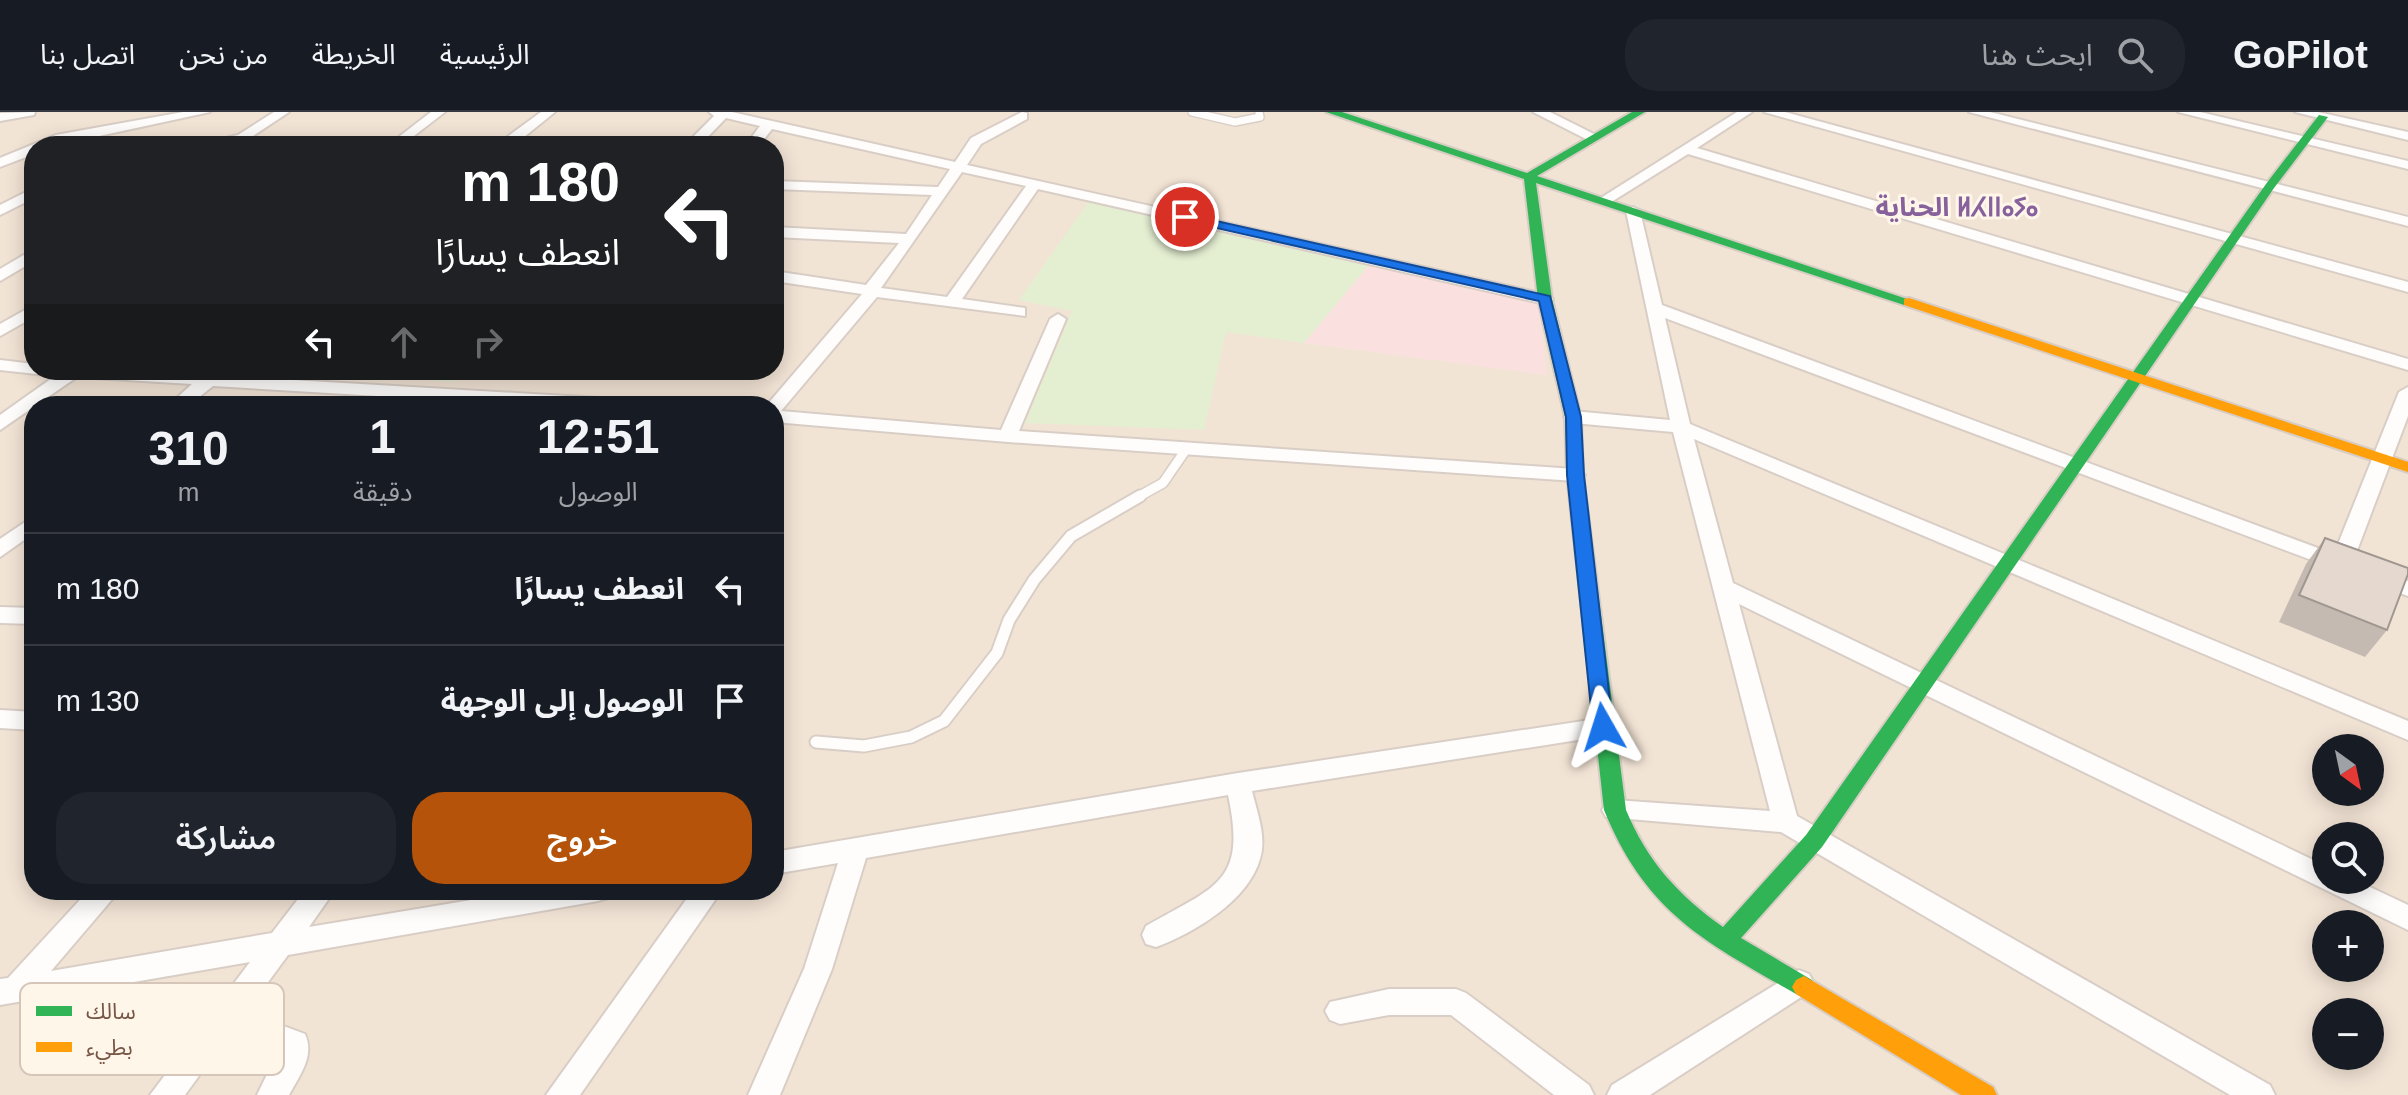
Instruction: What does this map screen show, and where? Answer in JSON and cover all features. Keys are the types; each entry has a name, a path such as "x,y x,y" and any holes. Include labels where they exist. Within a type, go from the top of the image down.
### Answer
{"street":[{"path":"0,117 29,112"},
{"path":"72,136 204,112"},
{"path":"245,136 283,112"},
{"path":"405,136 439,112"},
{"path":"517,136 549,112"},
{"path":"784,396 871,291 976,141 1022,116 1004,112"},
{"path":"1331,112 2408,467"},
{"path":"1539,112 1593,137"},
{"path":"1529,176 1640,112"},
{"path":"1603,201 1746,112"},
{"path":"1770,112 2408,287"},
{"path":"1975,112 2408,222"},
{"path":"2184,112 2408,165"},
{"path":"2301,112 2408,136"},
{"path":"2387,132 2390,112"},
{"path":"699,136 719,113 1545,299"},
{"path":"1725,940 1814,841 2194,300 2270,186 2323,117"},
{"path":"760,136 769,124"},
{"path":"1686,149 2408,365"},
{"path":"3,160 24,153"},
{"path":"3,160 24,161"},
{"path":"1529,176 1545,299 1573,417 1575,475 1603,727 1615,810 1625,841 1644,873 1676,906 1725,940 1984,1095"},
{"path":"952,301 1035,183"},
{"path":"784,185 943,191"},
{"path":"0,211 24,198"},
{"path":"1633,211 1681,427 1786,822"},
{"path":"784,233 910,239"},
{"path":"0,276 24,260"},
{"path":"784,278 1019,312"},
{"path":"1654,308 2408,589"},
{"path":"0,331 24,316"},
{"path":"1008,436 1058,319"},
{"path":"0,365 24,368"},
{"path":"39,396 62,380"},
{"path":"189,396 209,380"},
{"path":"281,380 454,396"},
{"path":"2341,564 2408,392"},
{"path":"0,424 24,407"},
{"path":"784,417 1008,436 1575,475"},
{"path":"1573,417 1681,427 2007,566 2408,731"},
{"path":"0,550 24,530"},
{"path":"1721,586 2312,871"},
{"path":"0,615 24,616"},
{"path":"0,719 24,720"},
{"path":"784,861 1238,783 1603,727"},
{"path":"1156,935 1218,896 1246,864 1249,844 1238,783"},
{"path":"1615,810 1786,822 1814,841 2259,1095"},
{"path":"764,1095 818,969 855,850"},
{"path":"2359,894 2408,918"},
{"path":"8,990 96,900"},
{"path":"253,983 314,900"},
{"path":"53,983 282,947 543,900"},
{"path":"562,1095 701,900"},
{"path":"1623,1095 1799,983"},
{"path":"1340,1011 1389,1002 1456,1002 1578,1095"},
{"path":"284,1040 294,1044 293,1058 284,1075"},
{"path":"166,1095 181,1075"},
{"path":"273,1095 284,1075"}],"lane":[{"path":"1192,112 1233,123 1251,122 1260,117 1259,112"},
{"path":"816,742 864,746 911,737 944,721 997,653 1009,620 1034,580 1071,536 1163,483 1187,448"}],"shaded area":[{"path":"0,112 2408,112 2408,1095 0,1095"},
{"path":"1369,265 1538,303 1547,375 1304,343"}],"green space":[{"path":"1090,200 1369,265 1304,343 1226,332 1204,430 1025,423 1072,311 1019,300"}],"building":[{"path":"2325,538 2408,568 2387,630 2299,595"}],"traffic: fast":[{"path":"1331,112 1909,302"},
{"path":"1640,112 1529,176 1545,299 1573,417 1575,475 1615,810 1629,843 1646,871 1667,896 1717,935 1804,987"},
{"path":"1725,940 1814,841 2270,186 2323,117"}],"traffic: slow":[{"path":"1909,302 2408,467"},
{"path":"1804,987 1984,1095"}],"district":[{"name":"الحناية ⵍⵃⵏⵏⴰⵢⴰ","path":"1957,207"}],"route":[{"path":"1185,217 1545,299 1573,417 1575,475 1603,727"}]}
